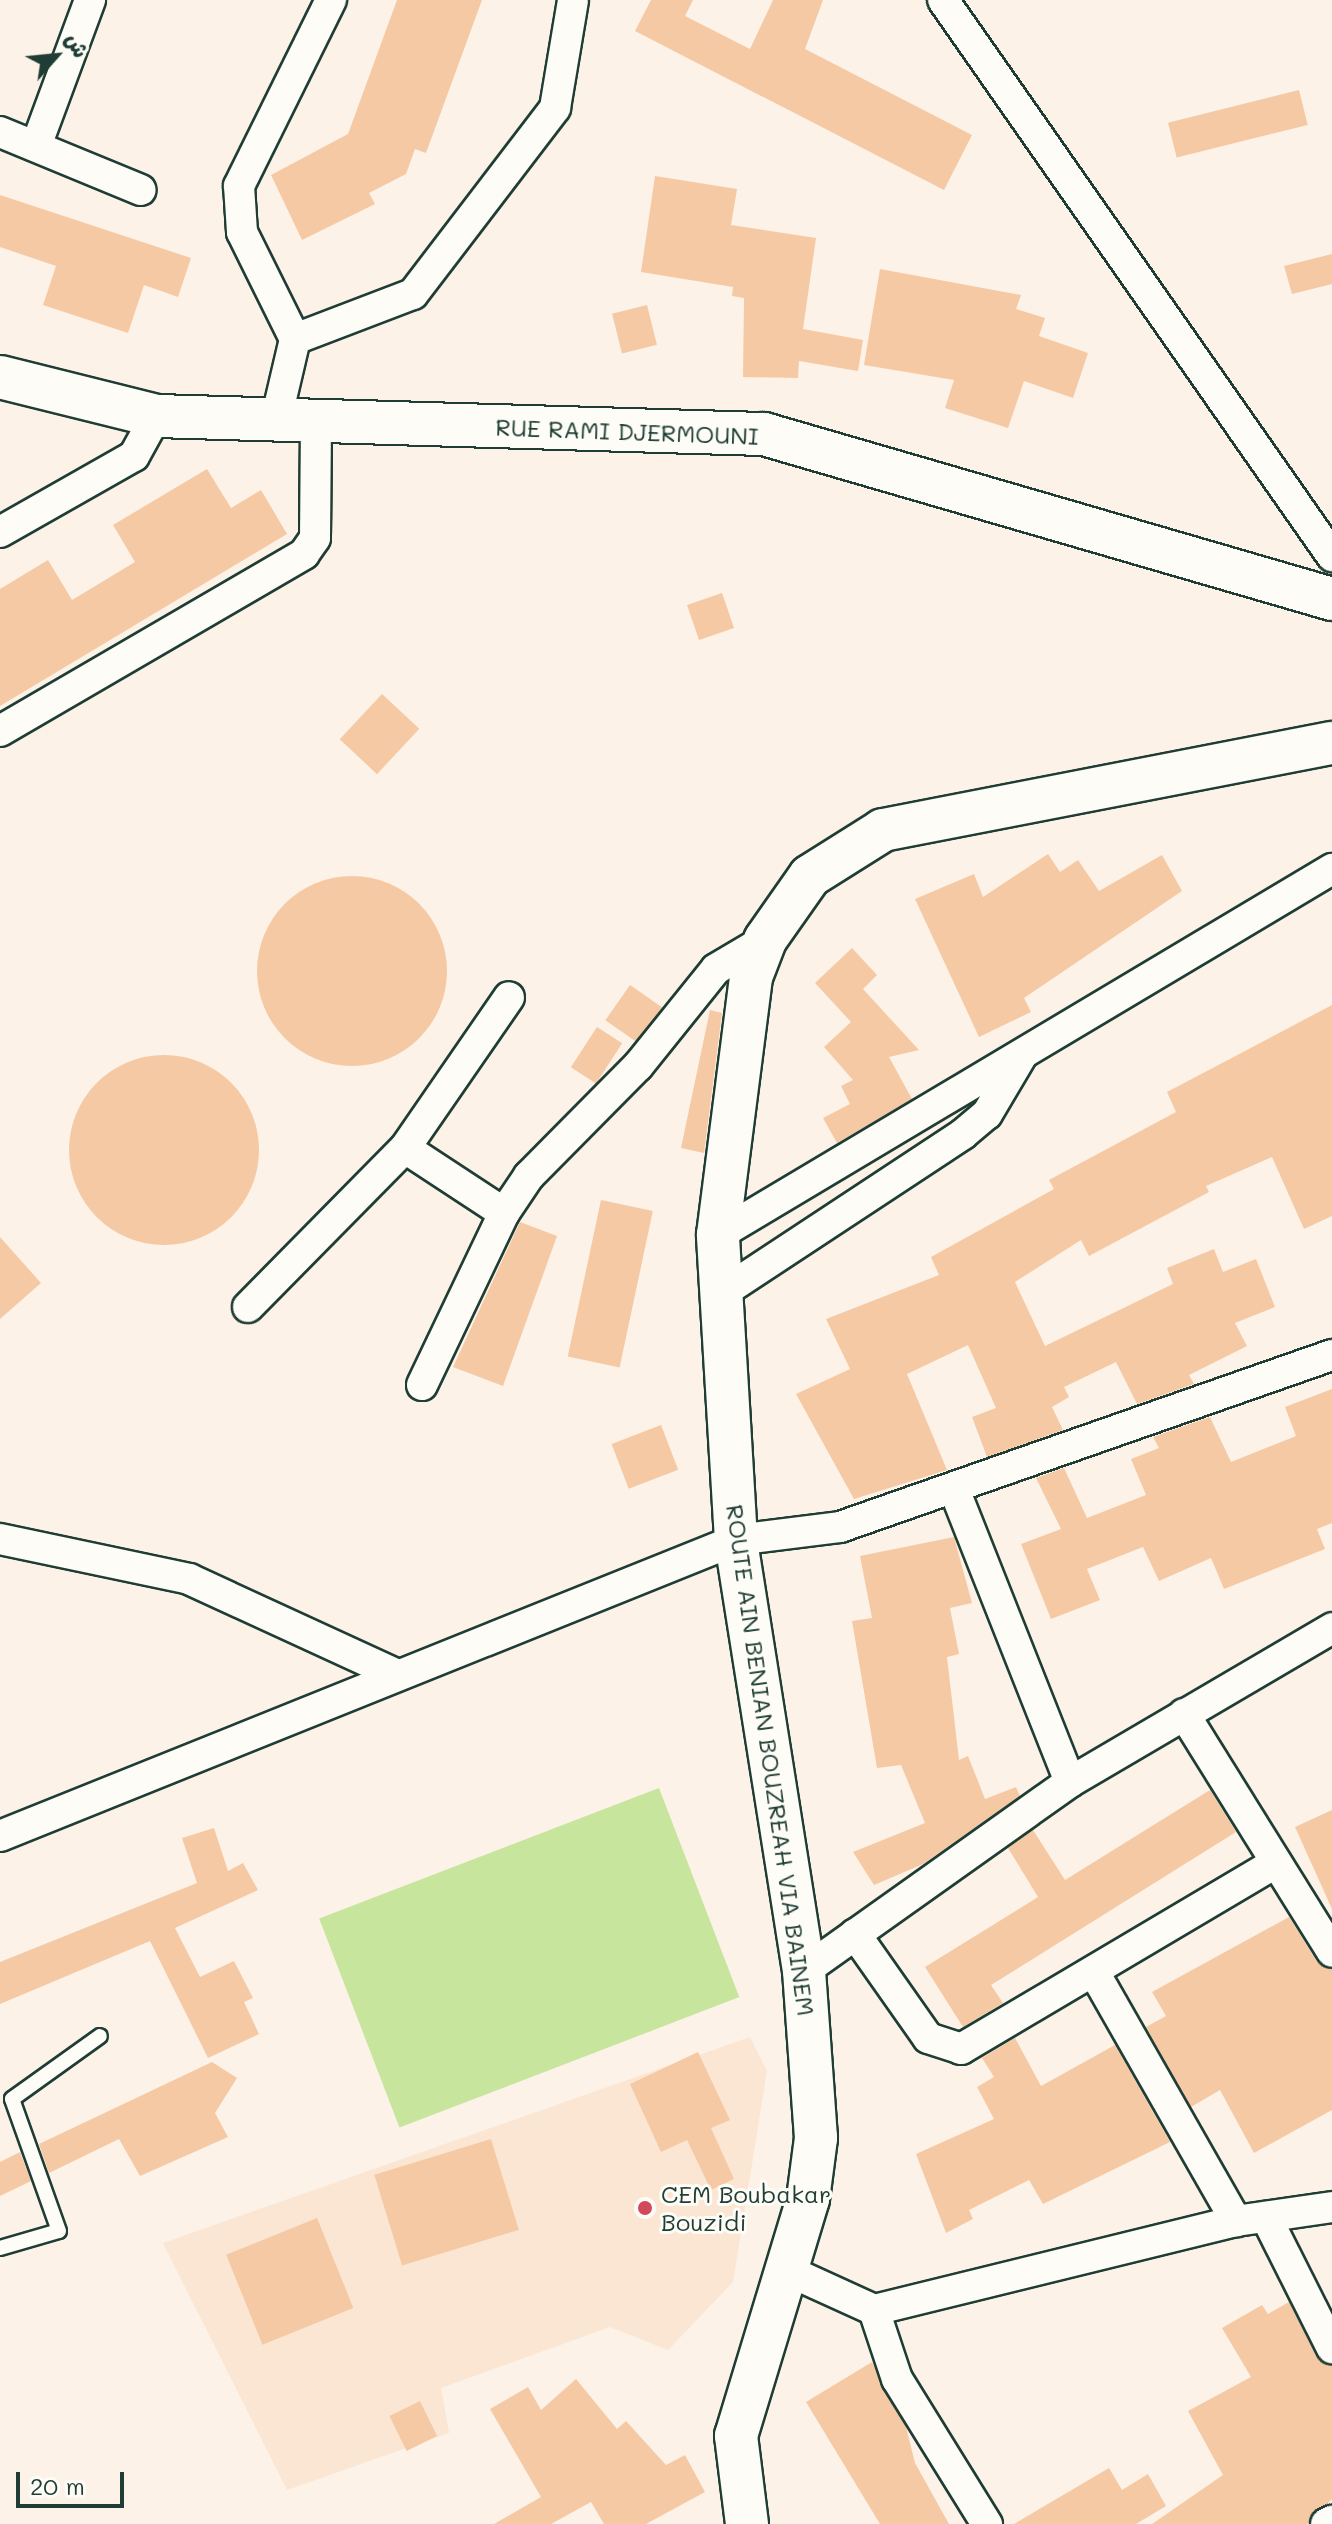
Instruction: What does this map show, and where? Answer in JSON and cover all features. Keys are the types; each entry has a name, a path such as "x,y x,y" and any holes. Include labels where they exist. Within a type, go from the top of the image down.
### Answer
{"main road":[{"name":"RUE RAMI DJERMOUNI","path":"0,377 156,416 764,434 1332,599"},
{"name":"ROUTE AIN BENIAN BOUZREAH VIA BAINEM","path":"747,2524 736,2436 782,2268 808,2199 816,2138 804,1971 736,1540 718,1235 751,977 765,940 810,876 883,830 1332,743"}],"street":[{"path":"36,146 90,0"},
{"path":"0,731 304,554 316,525 296,420 295,339 242,232 239,186 331,0"},
{"path":"295,339 413,294 555,108 573,0"},
{"path":"943,0 1332,556"},
{"path":"0,132 141,190"},
{"path":"0,532 134,456 156,416"},
{"path":"718,1235 1332,869"},
{"path":"422,1385 504,1213 716,969 765,940"},
{"path":"248,1307 405,1148 509,997"},
{"path":"722,1293 963,1134 987,1114 1023,1054"},
{"path":"405,1148 504,1213"},
{"path":"0,1836 736,1540 840,1527 1332,1355"},
{"path":"954,1489 1070,1782"},
{"path":"0,1539 189,1579 398,1675"},
{"path":"804,1971 1070,1782 1332,1628"},
{"path":"1184,1714 1274,1864 1332,1952"},
{"path":"855,1934 928,2038 950,2050 971,2046 1274,1864"},
{"path":"1094,1972 1236,2221"},
{"path":"782,2268 874,2310 1236,2221 1332,2207"},
{"path":"1266,2217 1332,2348"},
{"path":"874,2310 897,2379 987,2524"},
{"path":"1326,2524 1332,2521"}],"lane":[{"path":"0,2248 59,2231 12,2099 100,2036"}],"shaded area":[{"path":"750,2037 767,2071 733,2282 668,2350 610,2327 441,2388 449,2433 287,2490 163,2243"}],"green space":[{"path":"659,1788 739,1997 399,2128 319,1918"}],"building":[{"path":"397,0 482,0 426,153 415,149 406,174 369,193 375,204 302,240 271,175 348,134"},
{"path":"651,0 693,0 685,16 750,49 773,0 823,0 805,49 972,135 944,190 635,31"},
{"path":"1299,90 1308,125 1177,158 1168,123"},
{"path":"655,176 737,189 731,225 816,238 803,329 863,340 858,371 799,361 798,378 743,377 744,298 732,296 733,287 641,272"},
{"path":"0,195 191,258 178,297 144,285 128,333 43,305 56,266 0,247"},
{"path":"1332,254 1332,284 1292,294 1284,266"},
{"path":"880,269 1021,295 1016,309 1045,318 1039,336 1088,353 1073,398 1024,381 1008,428 945,408 954,380 864,365"},
{"path":"647,305 657,345 622,353 612,314"},
{"path":"207,469 231,508 261,490 287,534 0,706 0,589 48,560 72,600 135,562 113,525"},
{"path":"722,593 734,628 699,640 687,605"},
{"path":"382,694 419,729 377,774 340,739"},
{"path":"1048,854 1060,872 1078,860 1099,891 1162,855 1182,891 1024,998 1031,1012 979,1037 915,899 974,874 983,897"},
{"path":"352,876 388,883 419,904 440,935 447,971 440,1007 419,1038 388,1059 352,1066 316,1059 285,1038 264,1007 257,971 264,935 285,904 316,883"},
{"path":"852,948 877,975 863,989 919,1050 889,1057 912,1099 837,1143 823,1118 850,1104 841,1086 853,1080 824,1047 851,1022 815,983"},
{"path":"630,985 662,1007 637,1043 605,1020"},
{"path":"1332,1005 1332,1216 1304,1229 1272,1157 1206,1186 1209,1192 1089,1256 1081,1240 1015,1282 1045,1346 1173,1284 1167,1268 1214,1249 1223,1272 1256,1259 1275,1307 1235,1323 1247,1346 1189,1375 1194,1384 1137,1404 1116,1362 1064,1387 1069,1397 1052,1407 1063,1430 987,1457 972,1417 996,1408 968,1345 907,1374 947,1470 854,1499 796,1394 850,1369 826,1319 939,1275 931,1257 1054,1189 1049,1180 1176,1112 1167,1092"},
{"path":"710,1010 722,1013 704,1153 681,1148"},
{"path":"597,1027 622,1043 596,1084 571,1067"},
{"path":"164,1055 200,1062 231,1083 252,1114 259,1150 252,1186 231,1217 200,1238 164,1245 128,1238 97,1217 76,1186 69,1150 76,1114 97,1083 128,1062"},
{"path":"601,1200 653,1211 620,1368 568,1357"},
{"path":"520,1222 557,1236 503,1386 453,1367"},
{"path":"0,1237 41,1283 0,1319"},
{"path":"1332,1389 1332,1523 1317,1529 1325,1549 1224,1589 1211,1558 1159,1581 1143,1547 1087,1569 1100,1600 1051,1619 1021,1544 1061,1529 1036,1478 1064,1468 1087,1518 1146,1495 1131,1459 1159,1448 1153,1437 1210,1417 1231,1462 1296,1436 1285,1407"},
{"path":"661,1425 678,1470 629,1489 612,1444"},
{"path":"954,1537 972,1603 950,1608 959,1654 947,1657 959,1760 968,1756 985,1799 1016,1787 1020,1796 923,1864 874,1885 853,1852 925,1823 901,1765 877,1768 852,1621 872,1618 860,1556"},
{"path":"1210,1790 1236,1832 991,1985 1003,2003 963,2027 925,1967 1038,1897 1008,1848 1033,1830 1065,1880"},
{"path":"1332,1810 1332,1909 1295,1827"},
{"path":"214,1828 228,1871 243,1863 258,1890 175,1928 200,1977 234,1961 253,1998 244,2002 259,2034 208,2058 150,1941 0,2004 0,1962 197,1883 182,1838"},
{"path":"1289,1917 1317,1962 1332,1970 1332,2110 1254,2153 1220,2090 1191,2107 1146,2027 1166,2016 1152,1992"},
{"path":"1015,2038 1041,2086 1115,2045 1170,2142 1043,2204 1029,2180 969,2210 973,2219 946,2233 916,2154 994,2119 977,2087 994,2077 982,2058"},
{"path":"698,2052 730,2120 711,2128 734,2179 711,2190 687,2140 661,2152 630,2084"},
{"path":"212,2062 237,2078 215,2113 228,2137 140,2176 119,2139 49,2173 39,2144"},
{"path":"491,2139 519,2230 402,2266 374,2175"},
{"path":"20,2152 31,2181 0,2196 0,2162"},
{"path":"317,2218 353,2308 262,2345 226,2255"},
{"path":"1289,2302 1316,2356 1332,2366 1332,2499 1307,2524 1152,2524 1223,2475 1188,2411 1251,2377 1222,2328 1262,2305 1268,2314"},
{"path":"872,2362 906,2427 915,2463 949,2524 880,2524 806,2402"},
{"path":"576,2379 617,2429 626,2421 666,2465 685,2455 705,2492 646,2524 604,2524 591,2502 551,2524 494,2524 541,2497 490,2409 528,2387 541,2410"},
{"path":"420,2401 437,2436 407,2451 389,2416"},
{"path":"1109,2468 1122,2490 1148,2474 1166,2506 1136,2524 1014,2524"}],"place":[{"name":"CEM Boubakar Bouzidi","path":"645,2208"}]}
